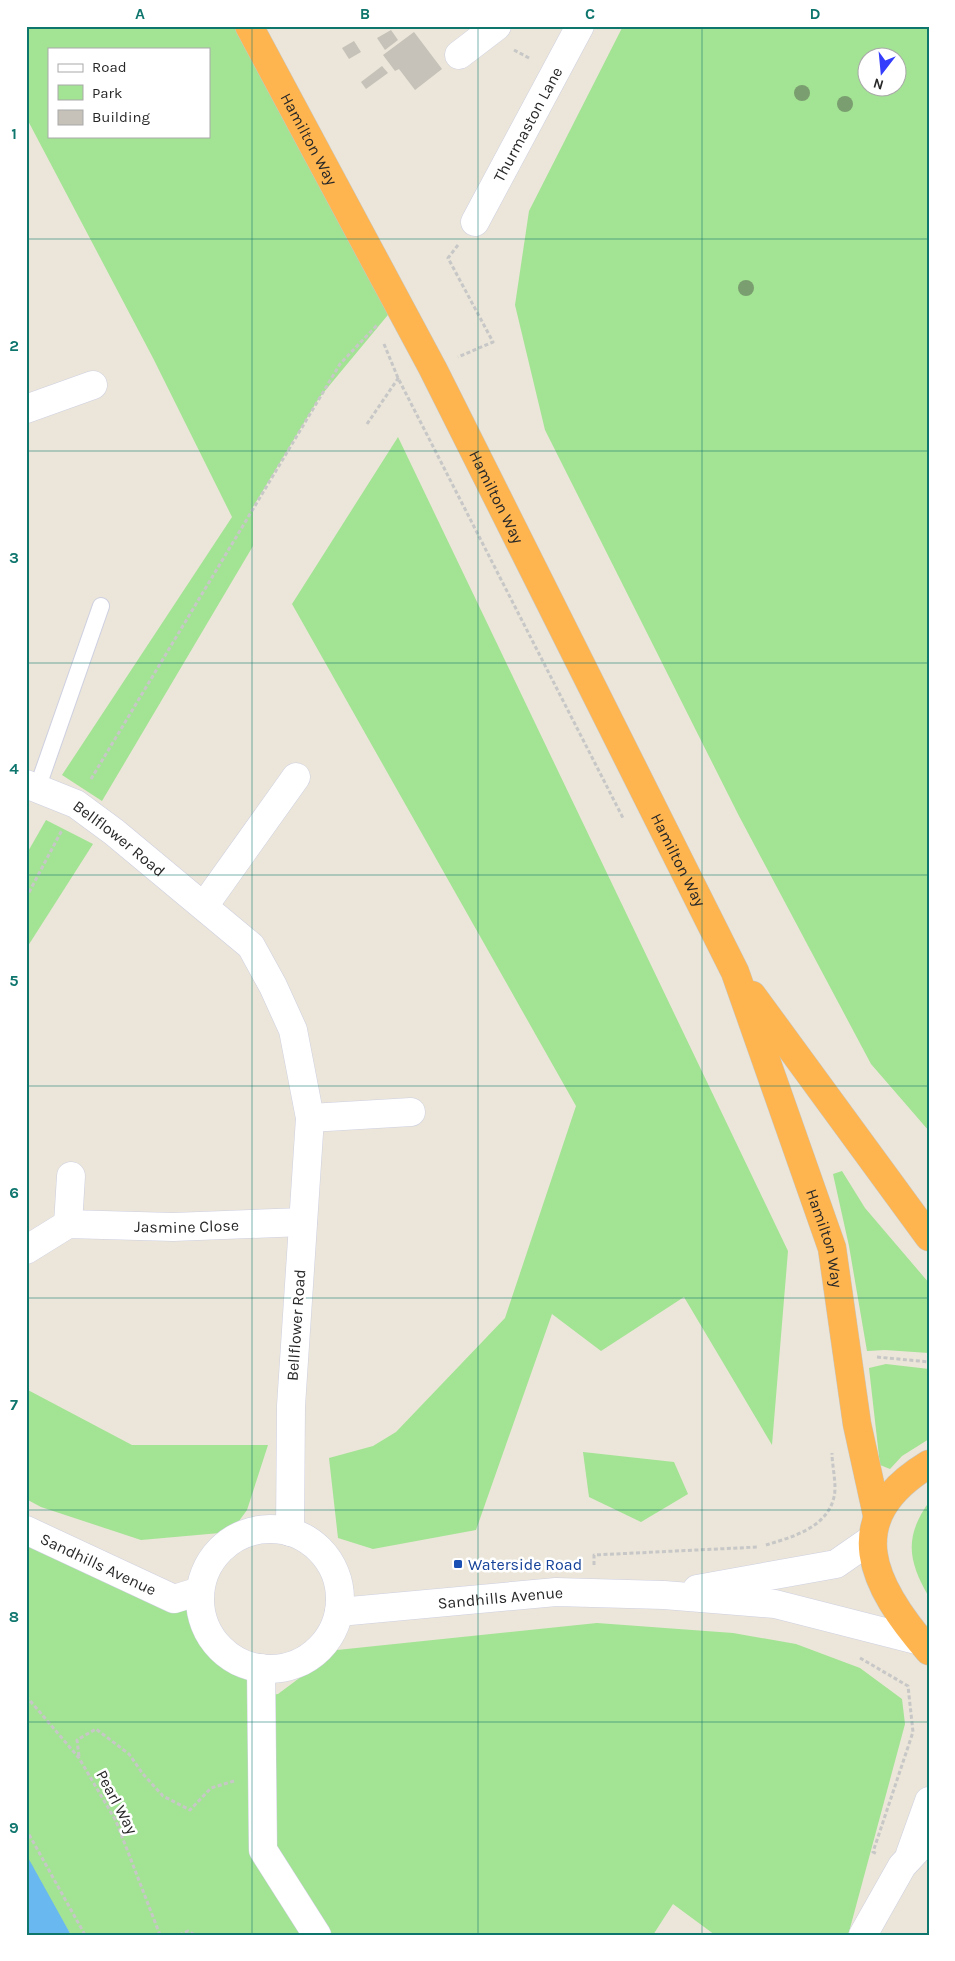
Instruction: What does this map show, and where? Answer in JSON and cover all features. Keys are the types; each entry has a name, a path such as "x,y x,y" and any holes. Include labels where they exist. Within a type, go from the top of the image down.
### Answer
{"highway":[{"name":"Hamilton Way","path":"249,26 433,369 735,972 832,1248 874,1527 874,1564 888,1596 924,1646"},
{"name":"Hamilton Way","path":"735,972 929,1237"},
{"path":"874,1527 916,1472 929,1464"}],"street":[{"name":"Thurmaston Lane","path":"475,222 580,26"},
{"path":"458,55 489,30"},
{"path":"26,409 93,385"},
{"path":"204,906 296,777"},
{"name":"Bellflower Road","path":"32,786 76,804 114,832 251,946 273,986 293,1030 310,1118 291,1406 290,1532"},
{"path":"310,1118 411,1112"},
{"path":"26,1250 68,1224 70,1176"},
{"name":"Jasmine Close","path":"68,1224 173,1227 303,1222"},
{"name":"Sandhills Avenue","path":"664,1595 749,1578 836,1564 874,1527"},
{"path":"270,1528 290,1532 309,1540 328,1560 335,1572 340,1591 339,1612 332,1632 314,1653 302,1661 282,1668 261,1668 242,1663 226,1653 212,1639 204,1621 200,1591 205,1572 216,1554 231,1540 250,1532 270,1528"},
{"name":"Sandhills Avenue","path":"26,1530 174,1599 200,1591"},
{"name":"Sandhills Avenue","path":"339,1612 556,1592 664,1595 776,1604 924,1646"},
{"path":"261,1668 263,1850 317,1935"},
{"path":"863,1935 905,1863 929,1801"},
{"path":"905,1863 929,1837"}],"lane":[{"path":"32,786 101,606"}],"path":[{"path":"489,30 514,50 556,71"},
{"path":"433,369 493,342 448,258 475,222"},
{"path":"26,898 76,804 340,364 397,304"},
{"path":"372,317 398,378 625,822"},
{"path":"367,424 419,344"},
{"path":"850,1372 876,1356 929,1362"},
{"path":"594,1594 594,1555 762,1546 804,1533 825,1515 834,1496 831,1449"},
{"path":"854,1655 908,1686 913,1732 873,1852 905,1863"},
{"name":"Pearl Way","path":"26,1696 79,1758 116,1821 160,1935"},
{"path":"79,1758 77,1740 96,1729 129,1754 162,1796 190,1810 211,1788 261,1773"},
{"path":"26,1829 85,1935"},
{"path":"179,1935 188,1932 195,1935"}],"green space":[{"path":"26,26 251,26 397,304 319,398 253,507 253,546 102,801 62,775 232,517 153,358 26,117"},
{"path":"623,26 929,26 929,1131 871,1064 739,816 545,430 515,305 529,211"},
{"path":"398,437 788,1251 772,1445 684,1297 601,1351 552,1314 476,1530 373,1549 338,1538 329,1458 373,1446 396,1432 505,1318 576,1106 292,604"},
{"path":"46,820 93,844 26,949 26,855"},
{"path":"842,1171 865,1208 929,1283 929,1353 885,1350 867,1351 849,1246 833,1174"},
{"path":"886,1364 929,1369 929,1439 902,1456 890,1469 880,1465 869,1368"},
{"path":"26,1389 132,1445 268,1445 247,1510 231,1532 141,1540 41,1507 26,1499"},
{"path":"583,1452 674,1462 688,1494 641,1522 589,1497"},
{"path":"929,1502 929,1597 913,1560 912,1538 921,1515"},
{"path":"26,1528 200,1602 261,1683 261,1696 278,1694 337,1650 597,1623 733,1633 796,1644 860,1668 902,1699 905,1724 849,1932 846,1935 715,1935 673,1904 653,1935 71,1935 26,1860"}],"water":[{"path":"26,1854 71,1935 26,1935"}],"building":[{"path":"391,30 398,40 385,50 377,38"},
{"path":"414,32 442,69 415,90 399,69 395,71 383,55"},
{"path":"354,41 361,52 349,59 342,48"},
{"path":"382,66 388,73 366,89 361,82"}],"place":[{"name":"Waterside Road","path":"458,1564"}]}
